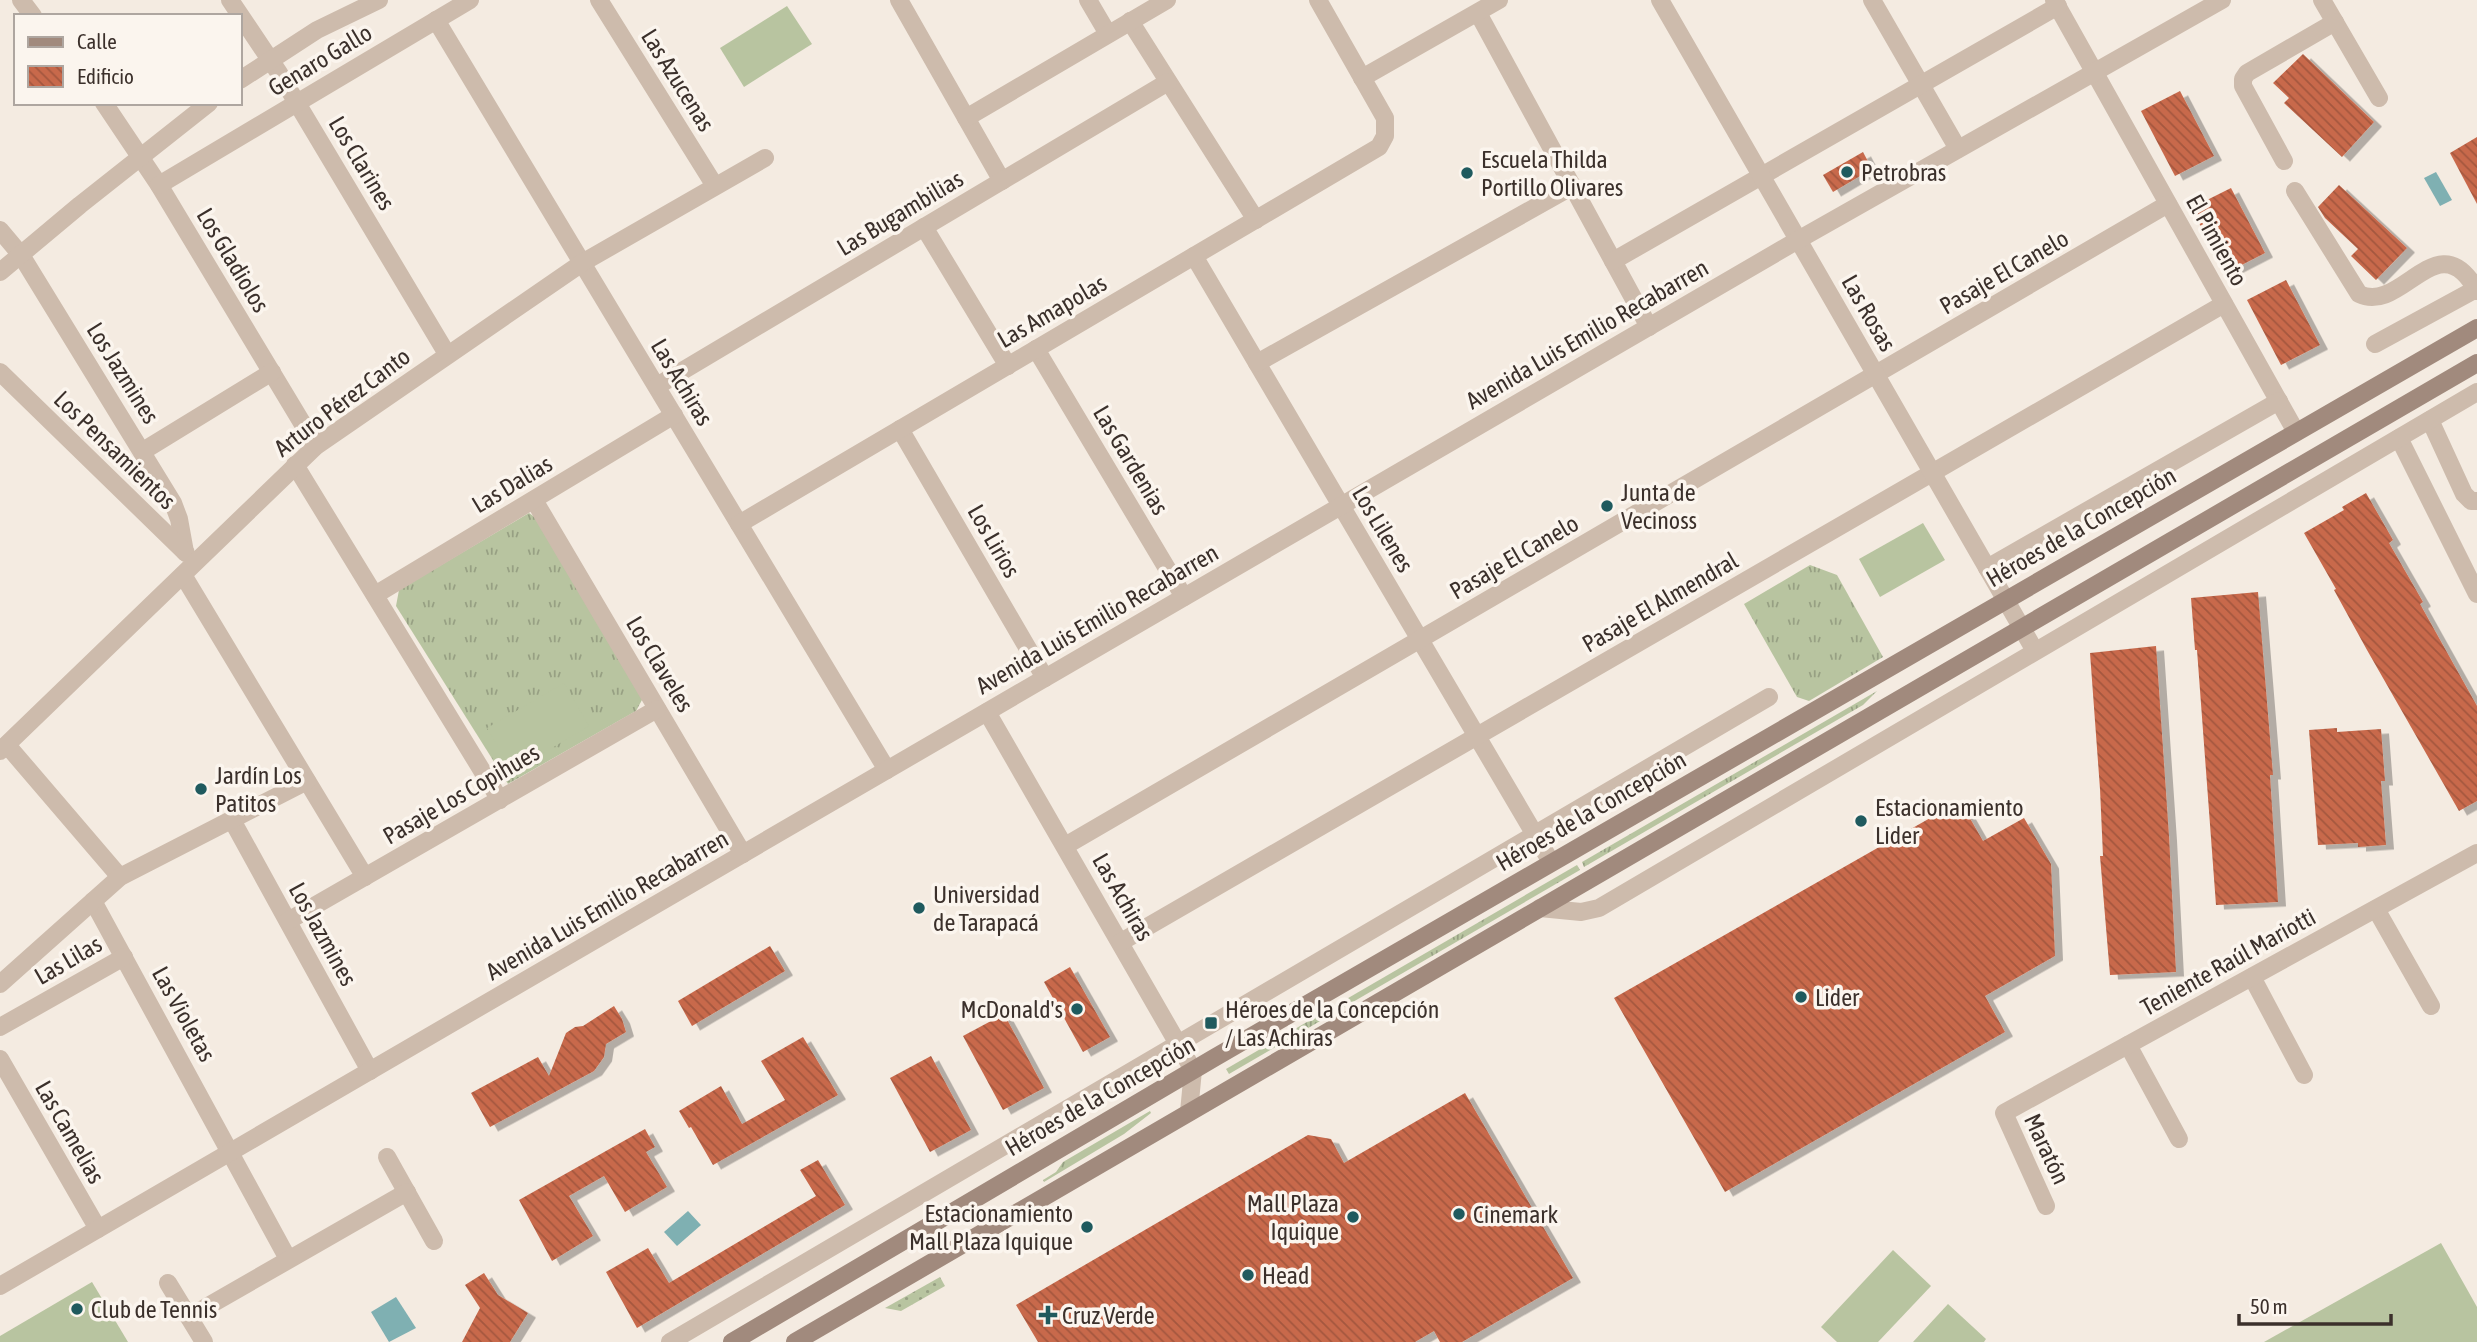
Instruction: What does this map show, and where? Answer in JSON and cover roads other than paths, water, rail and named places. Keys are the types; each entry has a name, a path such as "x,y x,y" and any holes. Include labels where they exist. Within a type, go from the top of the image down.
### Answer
{"main road":[{"name":"Héroes de la Concepción","path":"732,1342 1193,1070 2477,328"},
{"path":"795,1342 2477,363"}],"street":[{"path":"20,0 31,14"},
{"name":"Genaro Gallo","path":"242,79 317,30 379,0"},
{"name":"Genaro Gallo","path":"159,185 470,0"},
{"name":"Las Azucenas","path":"599,0 715,186"},
{"path":"899,0 1002,181"},
{"path":"1088,0 1108,34"},
{"path":"966,118 1167,0"},
{"path":"1318,0 1362,78 1499,0"},
{"name":"Las Rosas","path":"1660,0 2035,651"},
{"path":"1872,0 1958,149"},
{"name":"Avenida Luis Emilio Recabarren","path":"0,1286 1798,240 2221,0"},
{"path":"2322,0 2379,98"},
{"name":"Avenida Luis Emilio Recabarren","path":"1613,261 2056,3"},
{"name":"El Pimiento","path":"2056,3 2296,432"},
{"path":"1478,13 1649,327"},
{"name":"Los Clarines","path":"242,17 271,59 447,354"},
{"name":"Las Achiras","path":"436,20 887,770"},
{"path":"1130,21 1255,220"},
{"path":"2284,161 2243,86 2243,79 2247,73 2335,22"},
{"name":"Las Amapolas","path":"739,524 1373,151 1385,136 1385,118 1362,78"},
{"name":"Las Bugambilias","path":"657,386 1168,82"},
{"name":"Los Gladiolos","path":"105,105 159,185 316,446"},
{"path":"0,272 206,105"},
{"name":"Arturo Pérez Canto","path":"3,748 188,563 316,446 582,263 765,158"},
{"path":"1257,363 1573,187"},
{"path":"2295,191 2359,294 2368,299 2380,297 2429,269 2446,264 2464,271 2476,290 2375,344"},
{"name":"Pasaje El Canelo","path":"1065,846 2168,204"},
{"path":"925,227 1008,366"},
{"name":"Los Jazmines","path":"0,230 20,255 173,503 188,563 307,781 365,877"},
{"name":"Los Lilenes","path":"1194,256 1551,862"},
{"name":"Pasaje El Almendral","path":"1121,943 2224,304"},
{"name":"Las Gardenias","path":"1036,349 1184,597"},
{"name":"Los Pensamientos","path":"0,372 188,563"},
{"path":"143,451 272,372"},
{"path":"1540,908 1581,912 1599,908 2477,393"},
{"name":"Héroes de la Concepción","path":"1987,568 2279,401"},
{"name":"Las Dalias","path":"375,595 674,415"},
{"path":"2430,419 2464,495 2477,501"},
{"name":"Los Lirios","path":"900,429 1045,678"},
{"path":"2399,438 2477,594"},
{"path":"295,465 500,800"},
{"name":"Los Claveles","path":"534,500 743,854"},
{"name":"Héroes de la Concepción","path":"670,1342 1769,697"},
{"name":"Pasaje Los Copihues","path":"288,921 657,709"},
{"name":"Las Achiras","path":"987,712 1193,1070"},
{"path":"3,748 120,877"},
{"path":"0,984 120,877 307,781"},
{"name":"Los Jazmines","path":"232,820 370,1071"},
{"name":"Teniente Raúl Mariotti","path":"2004,1113 2477,853"},
{"name":"Las Violetas","path":"93,901 232,1151 288,1259"},
{"path":"2376,909 2431,1006"},
{"name":"Las Lilas","path":"0,1027 124,957"},
{"path":"2252,977 2304,1075"},
{"path":"2128,1045 2179,1139"},
{"name":"Las Camelias","path":"0,1059 98,1229"},
{"path":"1189,1112 1193,1070"},
{"name":"Maratón","path":"2004,1113 2046,1206"},
{"path":"387,1157 434,1241"},
{"path":"189,1317 407,1192"},
{"path":"169,1283 204,1342"}],"water":[{"path":"2436,172 2452,200 2440,206 2424,178"},
{"path":"688,1211 701,1225 677,1246 664,1232"},
{"path":"396,1297 416,1328 389,1342 371,1312"}],"place":[{"name":"Petrobras","path":"1847,172"},
{"name":"Escuela Thilda Portillo Olivares","path":"1467,173"},
{"name":"Junta de Vecinoss","path":"1607,506"},
{"name":"Jardín Los Patitos","path":"201,789"},
{"name":"Estacionamiento Lider","path":"1861,821"},
{"name":"Universidad de Tarapacá","path":"919,908"},
{"name":"Lider","path":"1801,997"},
{"name":"McDonald's","path":"1077,1009"},
{"name":"Héroes de la Concepción / Las Achiras","path":"1211,1023"},
{"name":"Cinemark","path":"1459,1214"},
{"name":"Mall Plaza Iquique","path":"1353,1217"},
{"name":"Estacionamiento Mall Plaza Iquique","path":"1087,1227"},
{"name":"Head","path":"1248,1275"},
{"name":"Club de Tennis","path":"77,1309"},
{"name":"Cruz Verde","path":"1048,1315"}]}
